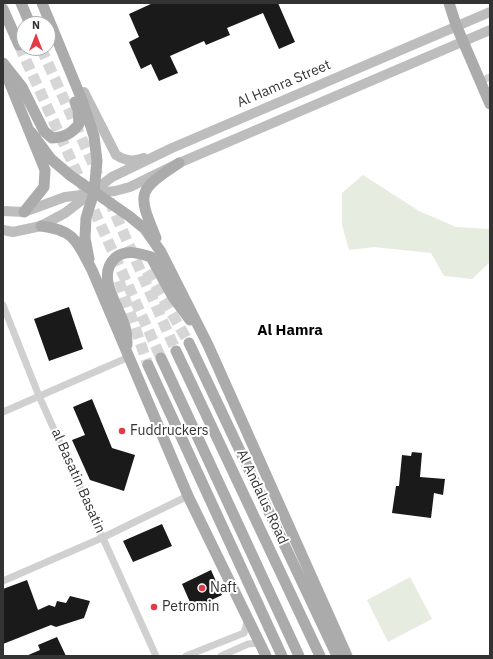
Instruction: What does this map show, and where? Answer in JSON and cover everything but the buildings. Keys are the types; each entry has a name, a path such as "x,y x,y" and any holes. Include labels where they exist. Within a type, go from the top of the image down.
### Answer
{"main road":[{"path":"21,3 27,16"},
{"path":"42,3 48,16"},
{"path":"449,3 460,34 485,79 490,104"},
{"path":"3,9 16,38"},
{"name":"Al Hamra Street","path":"3,211 24,212 65,197 94,192 115,191 130,187 178,163 460,34 490,12"},
{"name":"Al Hamra Street","path":"3,230 13,232 41,226 65,213 112,178 172,148 460,34 490,30"},
{"path":"56,33 96,118 116,155 125,160 135,161 172,148"},
{"path":"56,36 94,136 97,162 94,192 86,218 85,238 92,270"},
{"path":"3,64 22,86 44,131 52,138 64,137 72,132 79,124 78,110 62,70 56,43"},
{"path":"3,64 45,170 44,187 24,212"},
{"path":"31,132 51,159 71,176 129,216 145,230 162,252"},
{"path":"178,163 153,180 146,189 143,199 145,211 162,252 208,345 347,656"},
{"path":"41,226 59,228 72,236 92,270 188,496 266,656"},
{"path":"128,357 125,327 107,280 109,266 116,258 124,254 136,252 150,257 173,297 208,345"},
{"path":"189,343 337,656"},
{"name":"Al Andalus Road","path":"176,351 320,656"},
{"path":"161,358 298,656"},
{"path":"148,366 282,656"}],"street":[{"name":"al Basatin Basatin","path":"3,305 39,396 104,537 156,656"},
{"path":"3,412 128,357"},
{"path":"3,581 104,537 188,496"},
{"path":"186,656 244,634 248,619"},
{"path":"221,656 248,644 260,643"}],"shaded area":[{"path":"363,175 419,211 456,227 490,229 490,262 472,279 444,276 431,253 374,247 349,250 342,225 342,193"},
{"path":"410,577 432,619 388,642 367,600"}],"tunnel":[{"path":"24,56 161,358"},
{"path":"45,56 98,175"},
{"path":"109,200 176,351"},
{"path":"147,271 189,343"},
{"path":"119,281 148,365"}],"place":[{"name":"Fuddruckers","path":"122,431"},
{"name":"Naft","path":"202,588"},
{"name":"Petromin","path":"154,607"}],"district":[{"name":"Al Hamra","path":"290,331"}]}
